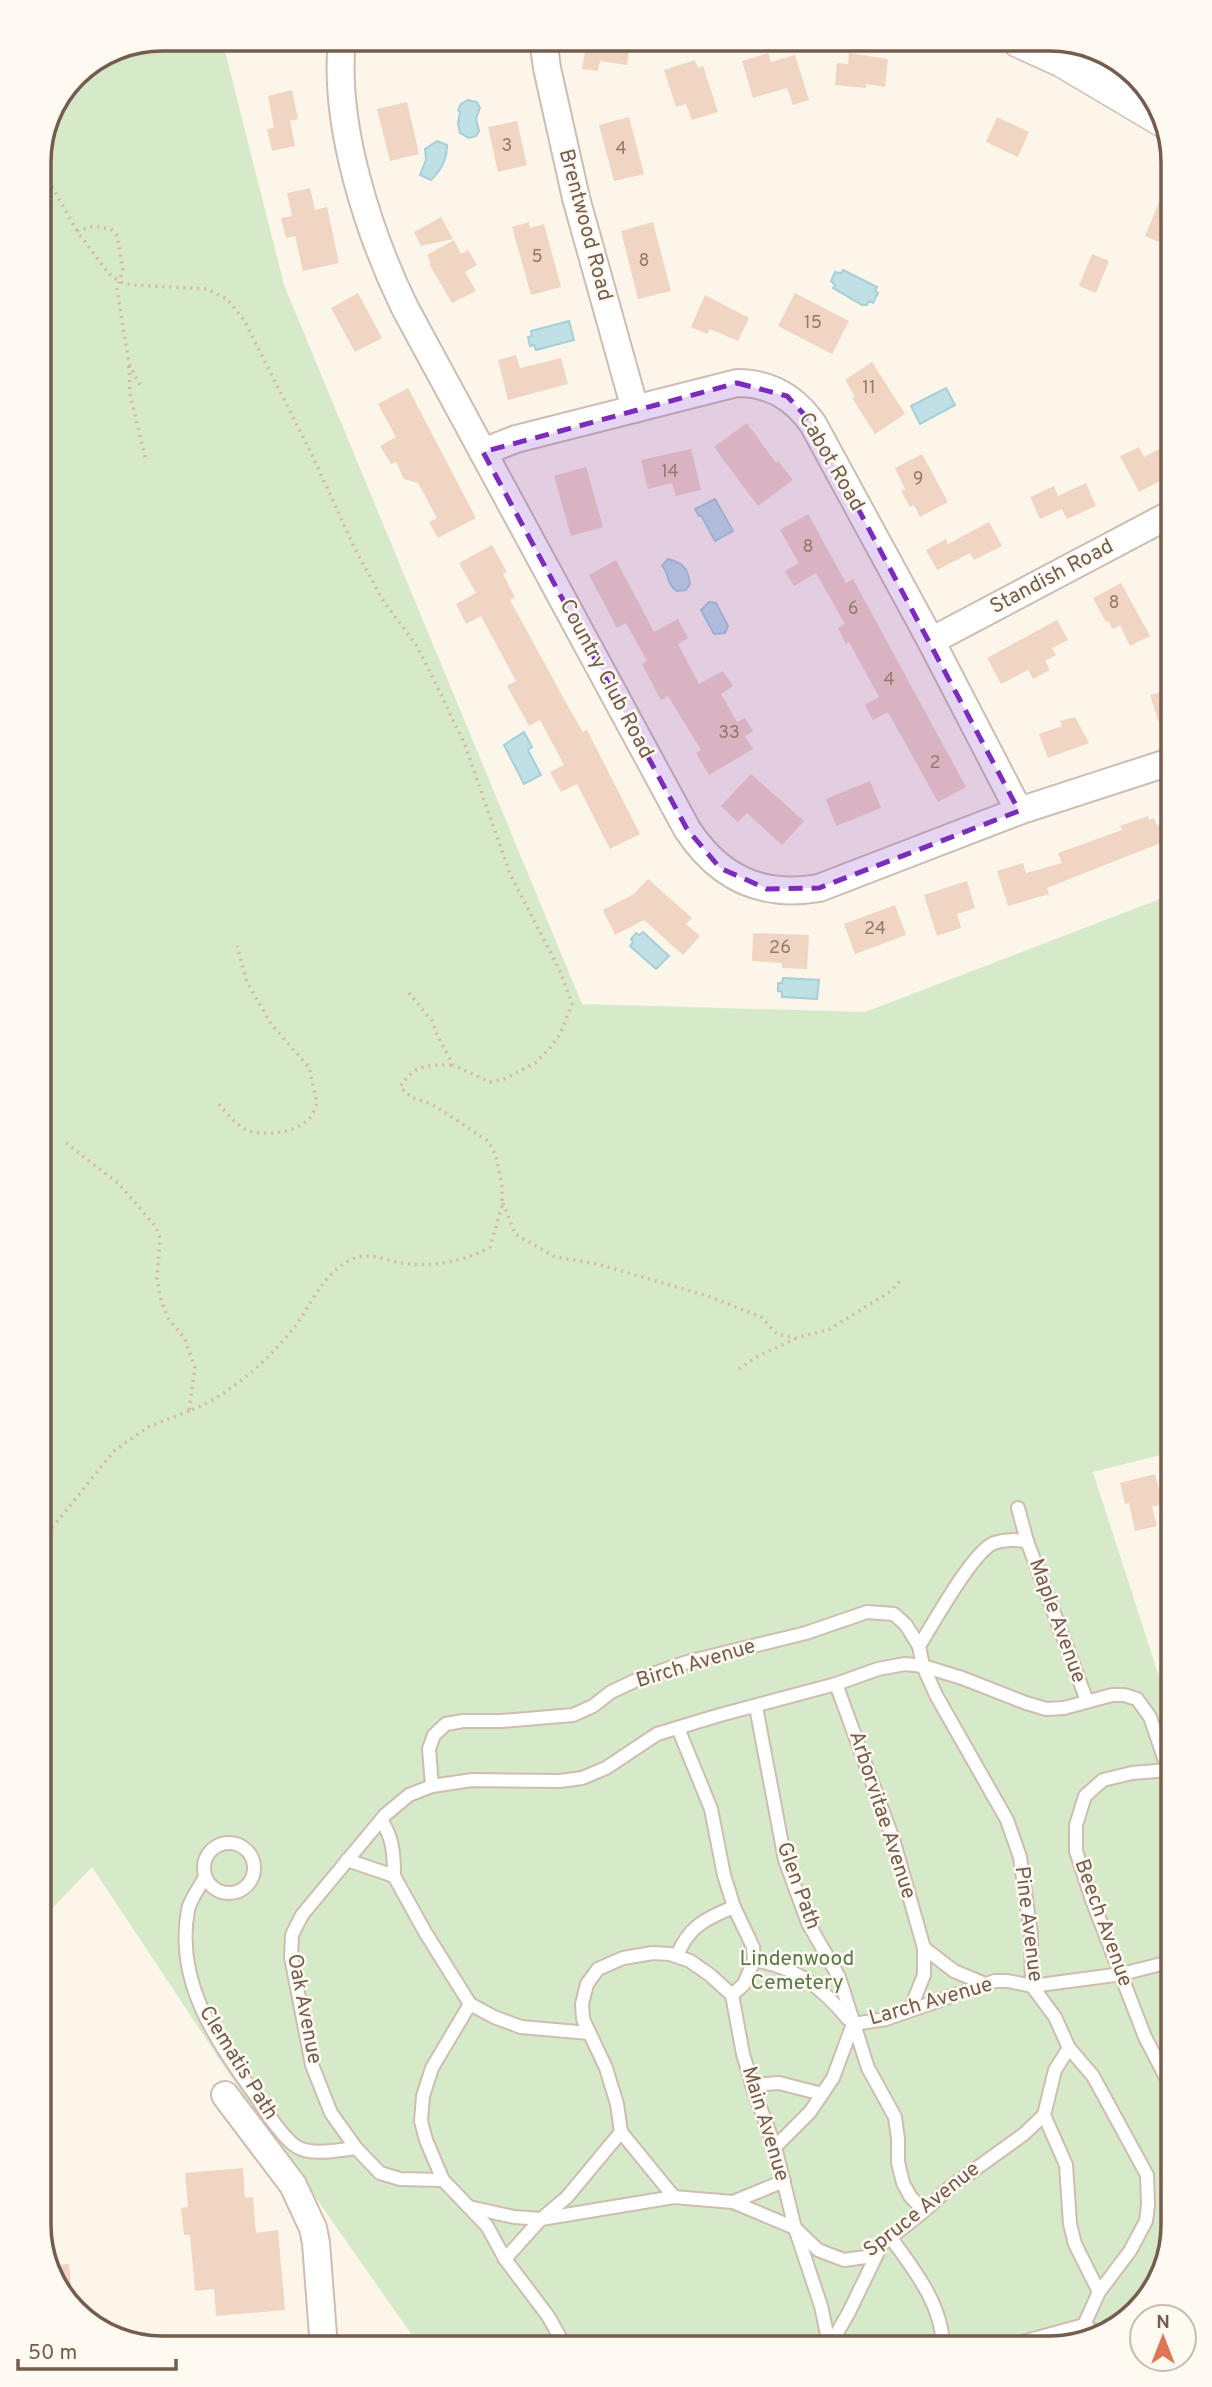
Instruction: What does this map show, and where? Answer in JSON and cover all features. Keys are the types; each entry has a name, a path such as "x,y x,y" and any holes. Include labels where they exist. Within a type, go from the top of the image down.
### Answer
{"main road":[{"path":"1070,53 1146,106"}],"street":[{"name":"Country Club Road","path":"341,51 343,111 356,170 374,237 405,308 687,829 707,856 720,868 767,889 802,891 819,888 1019,811 1161,765"},
{"name":"Brentwood Road","path":"545,51 576,198 635,409"},
{"name":"Cabot Road","path":"483,452 518,438 737,383 763,385 797,404 813,424 931,641 1019,811"},
{"name":"Standish Road","path":"931,641 1161,520"},
{"path":"225,2095 293,2185 313,2228 323,2336"}],"lane":[{"name":"Maple Avenue","path":"1018,1508 1027,1541 1087,1700"},
{"name":"Maple Avenue","path":"919,1646 974,1559 992,1543 1012,1539 1027,1541"},
{"name":"Birch Avenue","path":"432,1786 429,1749 435,1735 446,1724 573,1715 641,1678 687,1662 806,1633 867,1612 894,1614 906,1625 919,1646"},
{"path":"919,1646 923,1666"},
{"path":"674,2197 621,2132 617,2105 606,2068 583,2019 582,2004 587,1984 598,1969 623,1958 653,1953 677,1956 690,1961 710,1975 732,1995 744,1984 754,1960 748,1935 734,1907 721,1865 711,1809 678,1728 836,1684 878,1669 905,1664 923,1666 1046,1709 1064,1708 1112,1695 1137,1699 1150,1717 1161,1748"},
{"name":"Pine Avenue","path":"923,1666 942,1707 1007,1820 1020,1857 1031,1934 1032,1986 1055,2017 1069,2048 1093,2076 1147,2175 1149,2205 1146,2221 1130,2251 1099,2292 1084,2325"},
{"name":"Arborvitae Avenue","path":"836,1684 893,1839 924,1948 925,1975 910,2010"},
{"name":"Glen Path","path":"756,1707 785,1860 808,1923 839,1977 868,2068 895,2118 898,2162 903,2183 910,2196 925,2211"},
{"name":"Oak Avenue","path":"443,2180 409,2180 380,2173 356,2148 331,2113 312,2066 291,1957 292,1935 302,1915 381,1820 409,1795 432,1786 472,1780 560,1781 582,1777 606,1768 657,1734 678,1728"},
{"name":"Beech Avenue","path":"1161,1771 1132,1773 1103,1780 1085,1796 1076,1825 1076,1851 1092,1900 1144,2037 1161,2068"},
{"path":"381,1820 390,1832 394,1876 470,2004 521,2028 589,2033"},
{"path":"221,1844 241,1846 249,1852 253,1860 255,1870 252,1880 246,1888 237,1892 228,1894 218,1891 205,1877 206,1857 221,1844"},
{"path":"347,1860 394,1876"},
{"name":"Clematis Path","path":"205,1877 188,1908 186,1947 191,1985 210,2026 274,2122 297,2147 316,2152 356,2148"},
{"path":"677,1956 683,1941 694,1927 734,1907"},
{"path":"924,1948 954,1971 985,1984"},
{"path":"754,1960 796,1972 832,1999 853,2024 833,2078 810,2112 775,2147"},
{"name":"Larch Avenue","path":"853,2024 886,2019 985,1984 1009,1981 1032,1986 1122,1974 1161,1964"},
{"name":"Main Avenue","path":"732,1995 743,2053 775,2147 795,2228 821,2306 827,2336"},
{"path":"470,2004 432,2068 423,2096 421,2121 426,2140 443,2180 487,2226 505,2259 548,2316 559,2336"},
{"path":"1069,2048 1055,2070 1044,2115 1066,2165 1070,2224 1075,2244 1099,2292"},
{"path":"752,2085 779,2083 822,2094"},
{"name":"Spruce Avenue","path":"733,2202 795,2228 818,2250 844,2260 866,2257 925,2211 949,2188 1024,2134 1044,2115"},
{"path":"505,2259 541,2219 568,2197 621,2132"},
{"path":"469,2207 514,2217 541,2219 674,2197 733,2202 784,2181"},
{"path":"836,2336 886,2242 913,2267 929,2295 942,2336"},
{"path":"1044,2336 1084,2325 1090,2329"}],"path":[{"path":"51,185 77,231 108,273 120,282 206,289 227,299 244,320 312,455 355,549 384,602 416,646 465,745 510,874 560,971 572,1004 560,1034 550,1048 523,1071 490,1082 453,1065 426,1065 409,1073 400,1087 413,1098 432,1104 488,1141 496,1156 502,1186 499,1222 490,1247 474,1256 423,1265 404,1264 373,1256 357,1256 331,1273 293,1329 251,1372 204,1405 148,1427 114,1451 51,1528"},
{"path":"77,231 94,226 115,232 123,270 117,289 129,364 130,394 146,460"},
{"path":"129,364 140,385"},
{"path":"219,1104 247,1130 269,1133 287,1131 309,1118 317,1103 309,1067 271,1024 247,982 237,946"},
{"path":"408,992 432,1021 453,1065"},
{"path":"66,1143 119,1184 156,1227 160,1238 157,1278 160,1297 167,1318 186,1339 195,1368 189,1411"},
{"path":"502,1201 515,1234 555,1257 597,1264 708,1296 761,1317 777,1334 796,1338"},
{"path":"739,1369 758,1356 796,1338 830,1329 891,1291 902,1279"}],"highlighted area":[{"path":"737,383 787,396 813,424 1019,811 819,888 767,889 720,868 687,829 483,452"}],"green space":[{"name":"Lindenwood Cemetery","path":"162,51 225,51 284,285 582,1004 865,1012 1161,899 1161,1455 1093,1472 1161,1683 1161,2225 1157,2254 1143,2287 1128,2305 1093,2328 1050,2336 413,2336 234,2081 92,1867 51,1910 51,155 59,119 69,100 83,83 100,69 119,59"}],"water":[{"path":"468,100 477,102 480,108 476,118 479,131 476,136 469,138 460,133 458,123 458,110 461,104"},
{"path":"437,141 447,145 447,150 443,164 431,180 420,175 426,160 425,149"},
{"path":"843,270 877,287 875,291 878,293 873,303 869,301 867,305 862,305 833,288 835,285 831,281 835,272 841,273"},
{"path":"569,321 574,340 536,350 534,345 530,346 528,337 532,336 531,331"},
{"path":"946,388 955,405 920,424 911,406"},
{"path":"715,499 733,531 715,541 695,509"},
{"path":"668,559 681,564 688,573 690,584 686,590 677,591 671,585 662,566"},
{"path":"709,602 716,603 728,626 725,633 714,634 701,610"},
{"path":"524,732 532,747 528,750 541,775 524,784 504,745"},
{"path":"643,932 669,956 656,969 630,946 636,933 639,935"},
{"path":"783,978 819,980 817,999 782,997 782,992 778,991 778,983 782,983"}],"building":[{"path":"585,51 629,51 627,65 600,61 598,71 582,69"},
{"path":"768,53 771,62 795,55 809,100 793,105 787,88 753,98 742,61"},
{"path":"849,53 888,59 885,87 866,84 866,88 835,85 837,63 848,64"},
{"path":"695,60 698,68 703,66 718,112 692,120 686,104 676,107 664,70"},
{"path":"292,90 298,119 290,121 295,146 272,151 267,129 274,128 268,96"},
{"path":"407,102 419,154 390,161 377,109"},
{"path":"629,117 644,174 614,181 599,125"},
{"path":"997,117 1029,132 1018,157 986,142"},
{"path":"517,121 527,165 498,172 488,127"},
{"path":"310,188 315,210 327,207 339,263 303,271 295,236 286,238 281,218 292,216 287,193"},
{"path":"1160,200 1161,243 1145,236"},
{"path":"441,217 453,239 421,246 414,232"},
{"path":"529,222 530,228 544,224 561,287 531,295 512,227"},
{"path":"653,222 671,291 638,299 621,231"},
{"path":"454,240 461,254 468,250 477,265 465,272 476,291 452,303 429,264 431,263 427,255"},
{"path":"1092,254 1109,261 1096,293 1079,286"},
{"path":"358,293 382,338 355,352 331,308"},
{"path":"795,293 849,321 832,354 778,326"},
{"path":"705,295 749,318 738,341 710,329 707,334 691,327"},
{"path":"516,355 520,368 561,358 568,384 508,400 498,360"},
{"path":"872,362 905,414 875,434 852,398 855,397 845,380"},
{"path":"408,388 476,518 438,538 429,522 437,518 418,483 404,479 396,462 391,464 380,446 396,437 378,404"},
{"path":"747,423 776,463 778,461 793,480 758,506 714,447"},
{"path":"1139,447 1144,457 1161,448 1161,480 1139,492 1120,456"},
{"path":"691,449 701,490 676,496 672,483 648,489 641,460"},
{"path":"922,454 948,502 920,517 914,505 910,507 901,491 905,489 895,468"},
{"path":"586,467 603,527 571,536 554,476"},
{"path":"1086,483 1096,506 1067,519 1062,509 1040,519 1030,497 1054,486 1058,496"},
{"path":"808,514 846,583 853,579 966,787 938,802 888,712 873,720 865,705 879,697 849,642 846,644 838,628 845,624 816,573 794,586 785,571 799,563 780,530"},
{"path":"989,522 1002,546 974,560 970,553 937,570 926,550 946,539 948,544"},
{"path":"492,545 507,572 503,574 515,597 510,600 583,732 587,730 640,834 610,849 577,784 561,792 550,772 564,765 540,720 529,726 507,686 516,681 481,616 466,624 456,604 476,593 459,563"},
{"path":"616,560 654,632 678,619 688,638 678,644 699,684 723,671 733,686 721,694 737,722 745,718 753,731 745,736 753,749 709,775 696,753 701,750 668,696 661,700 642,664 647,661 626,623 617,628 589,575"},
{"path":"1121,583 1150,636 1130,646 1120,625 1113,629 1108,621 1106,622 1093,598"},
{"path":"1057,620 1068,640 1052,648 1056,655 1045,661 1050,670 1033,679 1028,670 1001,684 987,658"},
{"path":"1161,692 1161,722 1159,723 1150,695"},
{"path":"1075,717 1089,743 1048,758 1039,734 1062,726 1060,721"},
{"path":"751,774 804,821 782,845 747,813 738,822 721,806"},
{"path":"870,781 881,808 836,826 826,799"},
{"path":"1148,816 1149,820 1154,818 1157,826 1161,824 1161,843 1047,888 1049,894 1008,906 997,871 1023,863 1026,873 1062,863 1058,853 1122,830 1120,826"},
{"path":"648,879 692,918 686,924 700,936 683,955 644,920 615,935 603,910 634,894"},
{"path":"967,881 975,908 957,914 961,928 937,936 924,895"},
{"path":"895,905 906,935 855,954 844,924"},
{"path":"753,933 809,935 807,969 782,968 782,963 752,961"},
{"path":"1155,1474 1161,1496 1161,1505 1152,1507 1157,1526 1135,1531 1129,1503 1125,1504 1120,1483"},
{"path":"243,2168 245,2198 253,2197 256,2233 278,2230 285,2310 216,2316 214,2289 195,2291 190,2235 184,2235 181,2208 188,2207 185,2173"},
{"path":"69,2264 71,2289 66,2281 58,2265"}]}
